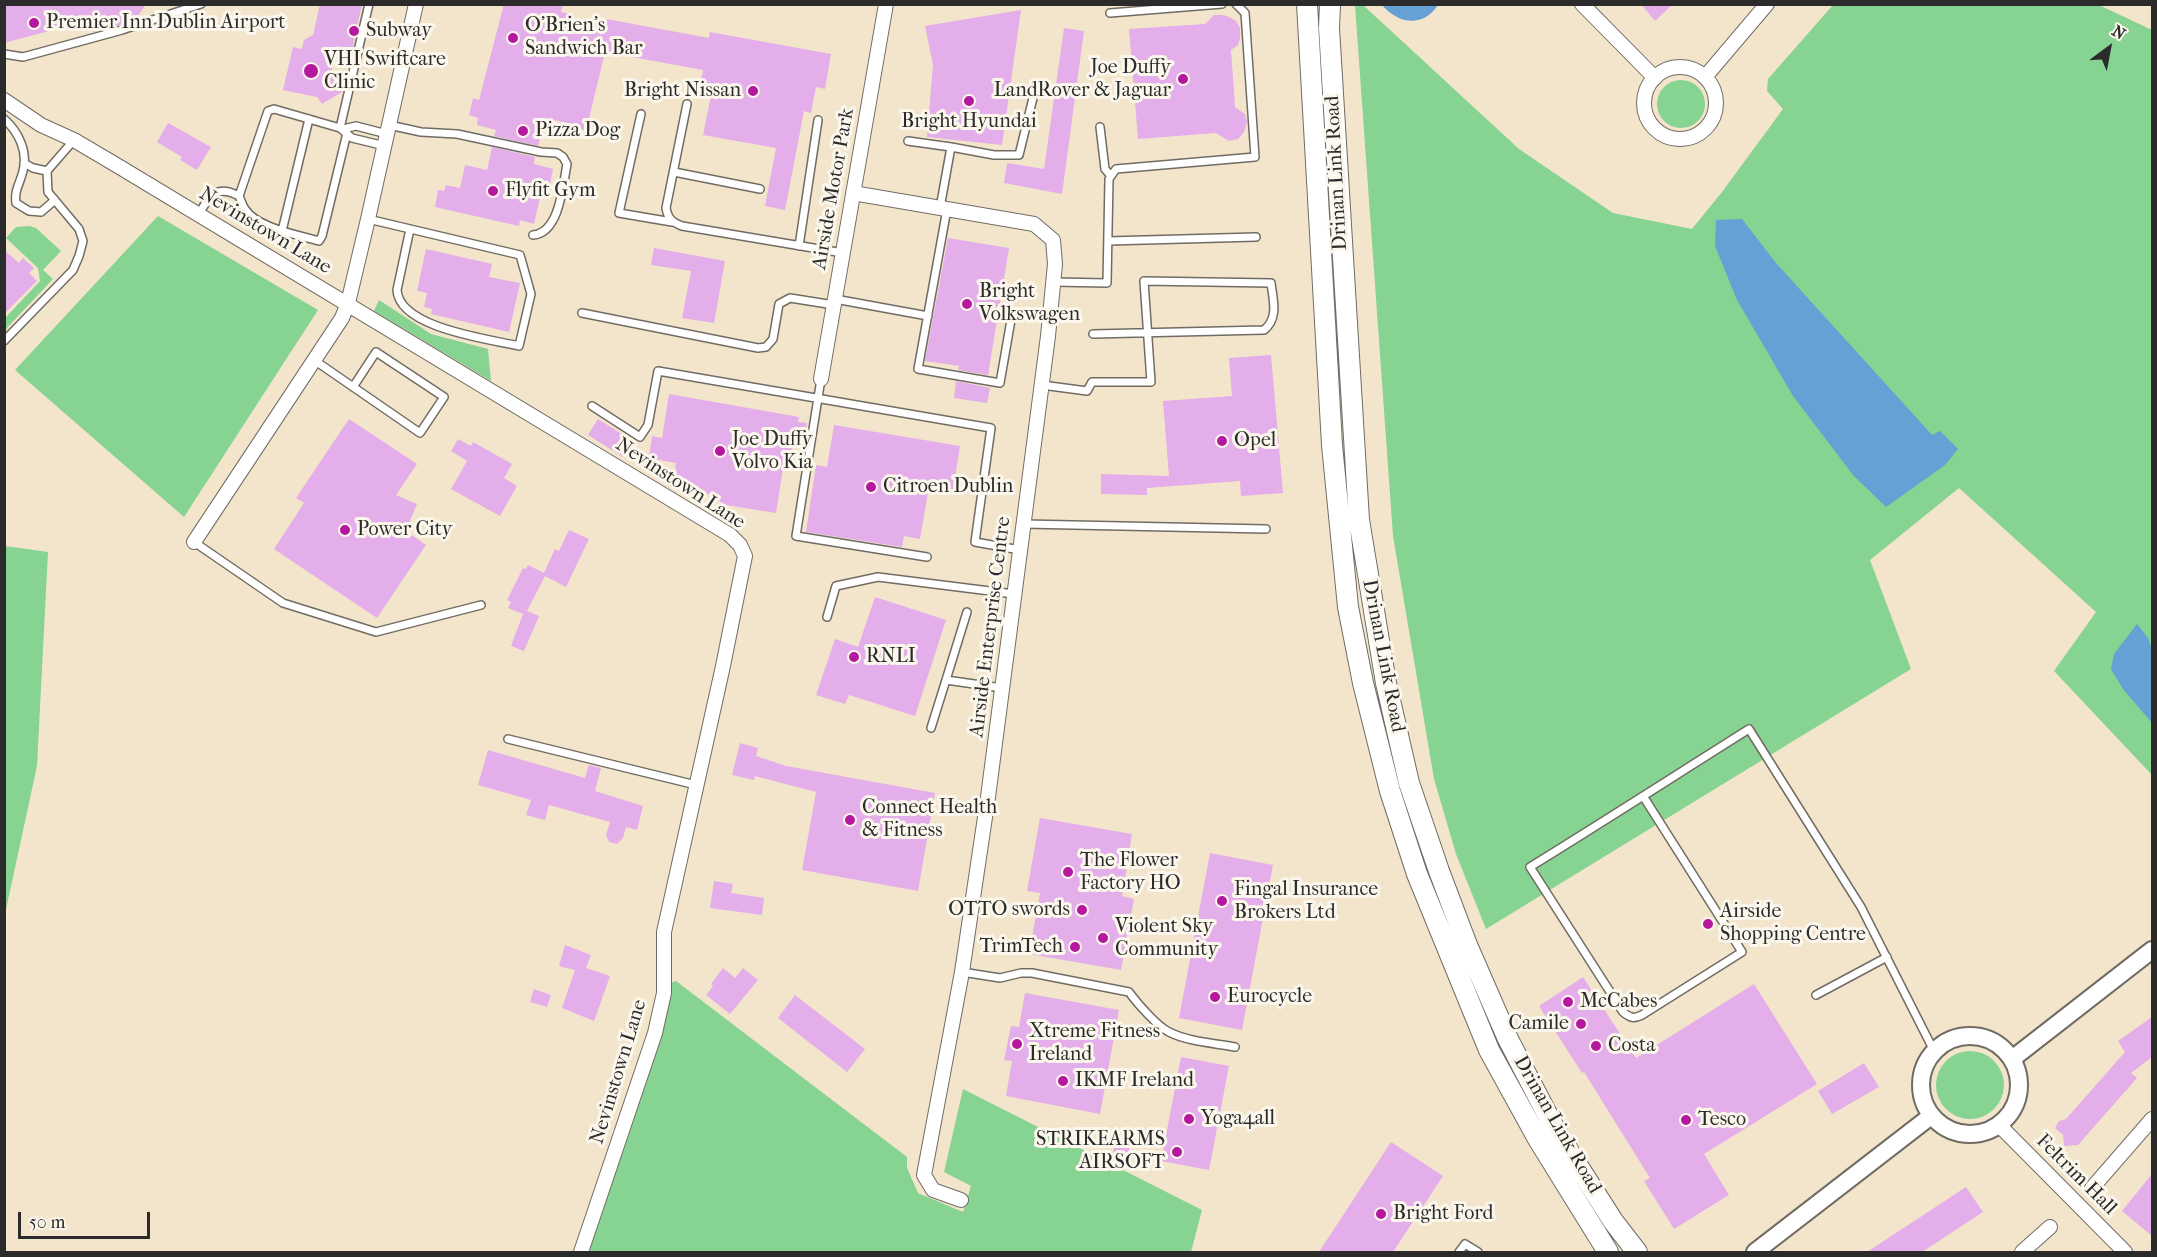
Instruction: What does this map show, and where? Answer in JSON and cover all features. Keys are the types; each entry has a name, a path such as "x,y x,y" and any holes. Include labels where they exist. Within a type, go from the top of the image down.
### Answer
{"main road":[{"name":"Drinan Link Road","path":"1307,4 1332,445 1348,607 1363,683 1390,791 1417,874 1489,1050 1538,1139 1608,1252"},
{"name":"Drinan Link Road","path":"1330,4 1329,40 1359,520 1386,683 1409,783 1467,945 1508,1039 1557,1133 1613,1221 1637,1252"}],"street":[{"path":"194,542 342,318 348,303 368,219 416,4"},
{"name":"Airside Motor Park","path":"821,379 886,4"},
{"path":"1582,4 1655,78"},
{"path":"1705,77 1767,4"},
{"path":"1674,68 1685,68 1705,77 1716,99 1711,122 1694,136 1683,139 1672,138 1654,128 1644,108 1648,86 1655,78 1664,71 1674,68"},
{"name":"Nevinstown Lane","path":"4,100 41,125 74,140 348,303 730,535 740,545 745,556 664,932 664,993 655,1033 581,1252"},
{"name":"Airside Enterprise Centre","path":"853,193 1034,224 1053,240 1055,264 1042,385 988,797 962,972 924,1175 933,1190 961,1200"},
{"path":"2012,1059 2152,950"},
{"path":"1969,1035 1986,1038 2001,1046 2012,1059 2018,1073 2018,1095 2009,1114 1999,1125 1986,1132 1971,1134 1956,1132 1942,1126 1931,1116 1923,1103 1920,1088 1921,1072 1927,1058 1934,1050 1952,1038 1969,1035"},
{"path":"1755,1252 1931,1116"},
{"path":"2092,1188 2152,1119"},
{"name":"Feltrim Hall","path":"1999,1125 2125,1252"},
{"path":"2022,1252 2050,1227"}],"lane":[{"path":"4,54 23,57 122,30 201,4"},
{"path":"198,214 215,191 232,192 239,196 245,210 254,218 282,231 319,241 322,236 369,4"},
{"path":"1110,14 1222,4"},
{"path":"1053,282 1107,283 1109,179 1116,169 1256,157 1245,13 1236,4"},
{"path":"908,141 994,155 1019,155 1033,98"},
{"path":"672,222 666,208 687,104"},
{"path":"239,196 268,111 274,109 344,130 352,138 421,132 469,136 541,152 557,153 567,164 557,212 552,224 533,235"},
{"path":"641,114 619,213 843,253"},
{"path":"4,119 12,126 23,148 23,172 14,193 16,203 29,211 41,212 55,200"},
{"path":"282,231 309,119"},
{"path":"799,246 818,120"},
{"path":"344,130 356,126 387,135"},
{"path":"1100,127 1105,169 1111,176"},
{"path":"4,341 73,270 79,256 82,241 79,229 48,192 47,171 74,140"},
{"path":"951,147 928,316 918,369 1000,383 1011,320"},
{"path":"24,163 47,171"},
{"path":"674,172 760,189"},
{"path":"368,219 520,255 531,294 519,346 435,326 413,315 404,307 397,298 397,290 410,229"},
{"path":"1108,241 1256,237"},
{"path":"1042,385 1087,391 1092,382 1151,382 1148,333 1144,281 1271,283 1274,316 1264,330 1148,333 1093,334"},
{"path":"582,313 758,348 766,347 773,339 779,304 790,298 928,316"},
{"path":"314,360 353,387 420,433 444,397 376,352 353,387"},
{"path":"592,406 640,437 648,425 658,371 991,428 975,542 1020,550"},
{"path":"821,379 796,536 927,557"},
{"path":"1024,524 1266,529"},
{"path":"194,542 282,603 376,632 481,605"},
{"path":"827,617 836,586 878,577 1014,594"},
{"path":"931,728 967,612"},
{"path":"946,680 1002,688"},
{"path":"1643,796 1742,952 1636,1018 1623,1012 1530,867 1749,729 1861,907 1934,1050"},
{"path":"508,739 696,785"},
{"path":"1816,995 1887,957"},
{"path":"962,972 1000,978 1021,973 1032,974 1130,992 1135,1000 1167,1031 1178,1036 1235,1047"},
{"path":"1459,1252 1465,1244 1478,1252"}],"green space":[{"path":"1355,5 1363,5 1519,149 1613,213 1692,229 1783,109 1767,91 1768,79 1833,5 2099,5 2152,30 2152,775 2054,671 2096,612 1959,488 1870,560 1911,669 1486,929 1456,854 1434,779 1393,536"},
{"path":"1681,80 1698,87 1705,104 1698,121 1681,128 1664,121 1657,104 1664,87"},
{"path":"158,216 318,310 184,517 15,370"},
{"path":"16,227 36,228 61,251 43,270 53,279 5,330 5,318 40,281 38,268 6,238"},
{"path":"379,300 431,334 488,349 491,381 374,311"},
{"path":"5,546 48,552 37,766 5,914"},
{"path":"676,981 907,1157 907,1168 918,1193 963,1212 971,1186 944,1172 963,1089 1202,1210 1191,1252 581,1252 664,985"},
{"path":"1970,1051 1983,1054 1994,1061 2001,1072 2004,1085 2001,1098 1994,1109 1983,1116 1970,1119 1957,1116 1946,1109 1939,1098 1936,1085 1939,1072 1946,1061 1957,1054"}],"water":[{"path":"1382,5 1438,5 1425,17 1410,21 1395,16"},
{"path":"1742,219 1776,263 1932,435 1940,431 1958,449 1945,465 1886,507 1853,475 1793,396 1737,300 1715,246 1716,220"},
{"path":"2137,624 2148,638 2152,649 2152,723 2123,689 2111,669 2114,654"}],"building":[{"name":"Premier Inn Dublin Airport","path":"4,4 146,4 136,19 120,25 93,32 90,20 4,43"},
{"path":"320,4 362,4 352,50 337,46 331,74 342,92 322,104 317,97 283,90 293,47 302,49 304,40 313,35"},
{"path":"504,4 563,4 561,12 574,15 572,23 598,29 601,18 709,38 710,32 831,54 825,89 816,87 811,113 804,111 785,210 765,206 776,148 703,135 711,95 699,92 703,70 605,52 586,131 571,124 545,118 538,146 494,136 496,130 477,125 478,118 469,115 473,98 479,100"},
{"path":"1641,4 1673,4 1655,21"},
{"name":"Bright Hyundai","path":"1021,10 1002,145 927,137 933,65 925,26"},
{"name":"Joe Duffy LandRover & Jaguar","path":"1214,15 1229,17 1236,21 1240,28 1238,45 1231,50 1235,107 1245,114 1247,122 1244,132 1238,139 1229,141 1216,133 1138,139 1129,29 1205,24"},
{"path":"1064,28 1084,31 1062,194 1004,183 1007,163 1044,169"},
{"path":"168,123 211,147 197,170 180,160 182,157 157,142"},
{"name":"Flyfit Gym","path":"492,147 535,157 534,164 553,169 550,185 543,184 534,224 520,220 519,226 435,207 438,190 444,191 446,185 460,188 465,165 487,170"},
{"name":"Bright Volkswagen","path":"948,238 1009,248 988,375 958,370 959,366 925,361"},
{"path":"654,248 725,261 714,323 682,318 691,271 651,265"},
{"path":"426,249 492,264 489,277 520,283 509,332 431,314 432,309 424,307 427,293 417,291"},
{"path":"4,250 19,263 23,258 34,268 29,273 37,281 4,314"},
{"name":"Opel","path":"1271,355 1283,493 1241,496 1240,481 1147,488 1147,495 1101,494 1101,474 1169,476 1163,401 1232,396 1229,358"},
{"path":"956,381 990,388 987,403 954,398"},
{"name":"Joe Duffy Volvo Kia","path":"669,394 799,417 798,422 807,423 804,444 793,442 789,463 784,462 776,513 726,505 681,478 674,477 676,463 649,458 652,436 662,438"},
{"name":"Power City","path":"349,419 417,464 396,495 417,504 406,531 426,545 377,618 274,549 304,503 296,498"},
{"path":"598,419 633,441 623,457 588,435"},
{"name":"Citroen Dublin","path":"834,425 960,446 953,490 929,486 920,539 904,536 902,547 806,532 816,465 827,467"},
{"path":"458,439 471,446 473,442 512,464 504,478 517,486 500,516 451,489 467,461 451,451"},
{"path":"569,530 589,539 566,587 545,576 527,611 539,616 524,651 511,646 523,614 508,608 511,602 507,600 523,568 526,569 528,565 544,573 555,549 559,551"},
{"name":"RNLI","path":"875,597 946,620 915,716 849,695 845,704 816,695 835,639 858,647"},
{"path":"740,743 758,748 756,756 786,766 935,793 918,891 802,870 816,792 755,776 754,780 732,775"},
{"path":"488,750 585,778 589,765 601,768 595,791 643,806 637,830 626,827 623,838 617,844 609,842 606,835 610,822 549,805 545,820 526,815 531,800 478,785"},
{"path":"1040,818 1132,834 1122,896 1134,899 1121,970 1029,954 1040,893 1027,891"},
{"path":"1210,853 1273,865 1242,1030 1179,1018"},
{"path":"714,881 733,884 731,893 764,898 762,915 710,908"},
{"path":"565,945 591,955 586,968 610,976 594,1021 562,1008 575,970 559,966"},
{"path":"723,968 735,978 743,968 758,980 730,1014 706,995"},
{"name":"Tesco","path":"1583,977 1636,1058 1754,984 1817,1084 1704,1154 1729,1195 1674,1229 1644,1181 1650,1178 1584,1072 1582,1073 1539,1006"},
{"path":"534,989 551,995 547,1007 530,1002"},
{"path":"1025,993 1119,1010 1100,1114 1006,1096 1012,1061 1004,1060 1011,1026 1019,1027"},
{"path":"795,995 865,1049 847,1072 778,1018"},
{"path":"2152,1017 2152,1057 2131,1073 2137,1078 2078,1145 2064,1146 2063,1135 2055,1128 2059,1121 2066,1119 2125,1052 2118,1041"},
{"path":"1181,1057 1229,1066 1209,1170 1161,1161"},
{"path":"1864,1063 1879,1087 1832,1114 1818,1091"},
{"path":"1115,1140 1130,1143 1127,1163 1112,1160"},
{"name":"Bright Ford","path":"1391,1142 1443,1176 1393,1252 1319,1252"},
{"path":"2152,1174 2152,1236 2122,1211"},
{"path":"1966,1187 1983,1212 1922,1252 1867,1252"}],"place":[{"name":"Premier Inn Dublin Airport","path":"34,23"},
{"name":"Subway","path":"354,31"},
{"name":"O'Brien's Sandwich Bar","path":"513,38"},
{"name":"VHI Swiftcare Clinic","path":"311,71"},
{"name":"Joe Duffy LandRover & Jaguar","path":"1183,79"},
{"name":"Bright Nissan","path":"753,91"},
{"name":"Bright Hyundai","path":"969,101"},
{"name":"Pizza Dog","path":"523,131"},
{"name":"Flyfit Gym","path":"493,191"},
{"name":"Bright Volkswagen","path":"967,304"},
{"name":"Opel","path":"1222,441"},
{"name":"Joe Duffy Volvo Kia","path":"720,451"},
{"name":"Citroen Dublin","path":"871,487"},
{"name":"Power City","path":"345,530"},
{"name":"RNLI","path":"854,657"},
{"name":"Connect Health & Fitness","path":"850,820"},
{"name":"The Flower Factory HO","path":"1068,872"},
{"name":"Fingal Insurance Brokers Ltd","path":"1222,901"},
{"name":"OTTO swords","path":"1082,910"},
{"name":"Airside Shopping Centre","path":"1708,924"},
{"name":"Violent Sky Community","path":"1103,938"},
{"name":"TrimTech","path":"1075,947"},
{"name":"Eurocycle","path":"1215,997"},
{"name":"McCabes","path":"1568,1002"},
{"name":"Camile","path":"1581,1024"},
{"name":"Xtreme Fitness Ireland","path":"1017,1044"},
{"name":"Costa","path":"1596,1046"},
{"name":"IKMF Ireland","path":"1063,1081"},
{"name":"Yoga4all","path":"1189,1119"},
{"name":"Tesco","path":"1686,1120"},
{"name":"STRIKEARMS AIRSOFT","path":"1177,1152"},
{"name":"Bright Ford","path":"1381,1214"}]}
